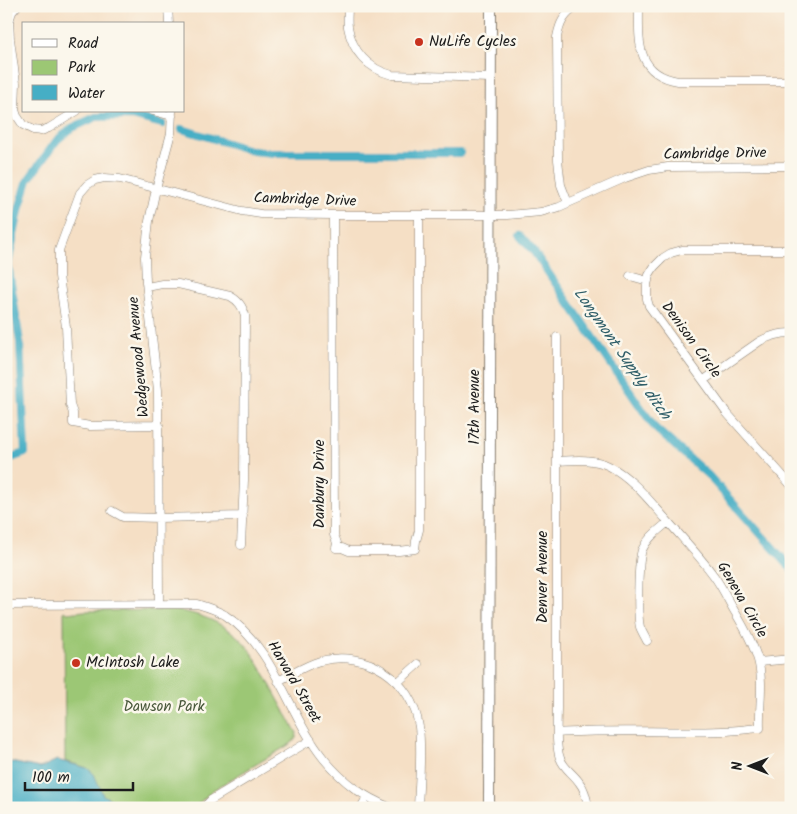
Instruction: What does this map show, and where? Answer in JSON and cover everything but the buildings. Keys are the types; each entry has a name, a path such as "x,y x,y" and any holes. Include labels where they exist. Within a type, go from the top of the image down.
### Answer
{"main road":[{"name":"17th Avenue","path":"489,808 491,6"}],"street":[{"path":"17,6 9,20 16,83 17,116 23,125 33,130 41,131 76,112"},
{"path":"168,6 169,22"},
{"path":"348,6 348,26 357,52 372,67 381,72 392,75 491,78"},
{"path":"568,203 561,185 558,160 557,37 564,18 568,12 577,6"},
{"path":"639,6 640,46 643,58 659,75 678,81 791,81"},
{"path":"159,112 172,114"},
{"name":"Wedgewood Avenue","path":"159,604 158,390 145,257 149,221 170,133 172,114"},
{"name":"Cambridge Drive","path":"159,425 90,426 73,423 73,413 70,405 66,327 59,276 59,250 80,193 95,180 104,178 120,179 242,211 261,214 333,216 508,215 541,212 559,207 625,178 649,170 668,167 791,166"},
{"name":"Danbury Drive","path":"333,216 334,535 337,543 336,548 349,551 399,551 415,548 419,530 419,216"},
{"path":"630,276 648,281 654,267 663,258 671,253 682,250 791,250"},
{"name":"Denison Circle","path":"648,281 646,285 649,306 726,412 791,485"},
{"path":"147,287 162,284 178,284 230,296 238,300 243,307 245,315 244,471 241,545"},
{"path":"704,380 760,341 770,336 791,333"},
{"name":"Denver Avenue","path":"557,337 558,751 560,759 566,768 580,782 585,792 588,808"},
{"name":"Geneva Circle","path":"557,461 595,461 626,476 637,486 715,577 755,649 760,672 760,728 722,732 558,732"},
{"path":"112,512 123,517 243,516"},
{"path":"647,641 640,628 639,562 647,541 668,522"},
{"name":"Harvard Street","path":"6,605 197,604 214,609 225,615 256,642 311,740 336,773 367,798 391,808"},
{"path":"278,681 320,661 349,659 365,663 386,672 398,682 408,694 419,728 418,808"},
{"path":"759,662 791,659"},
{"path":"398,682 418,664"},
{"path":"205,807 211,800 311,740"},
{"path":"361,808 367,798"}],"green space":[{"name":"Dawson Park","path":"174,610 191,613 216,622 231,631 246,645 297,733 296,738 292,743 213,790 194,808 125,808 103,795 87,768 65,761 64,611 68,613 84,611"}],"water":[{"path":"57,760 87,768 94,774 103,795 125,808 6,808 6,761 40,768"}],"waterway":[{"name":"Longmont Supply ditch","path":"6,460 25,453 20,342 8,264 20,206 28,180 57,140 72,128 96,117 132,116 162,124"},
{"name":"Longmont Supply ditch","path":"182,129 253,151 274,153 460,153"},
{"name":"Longmont Supply ditch","path":"520,236 534,252 655,428 708,475 791,568"}],"place":[{"name":"NuLife Cycles","path":"419,42"},
{"name":"McIntosh Lake","path":"76,663"}]}
